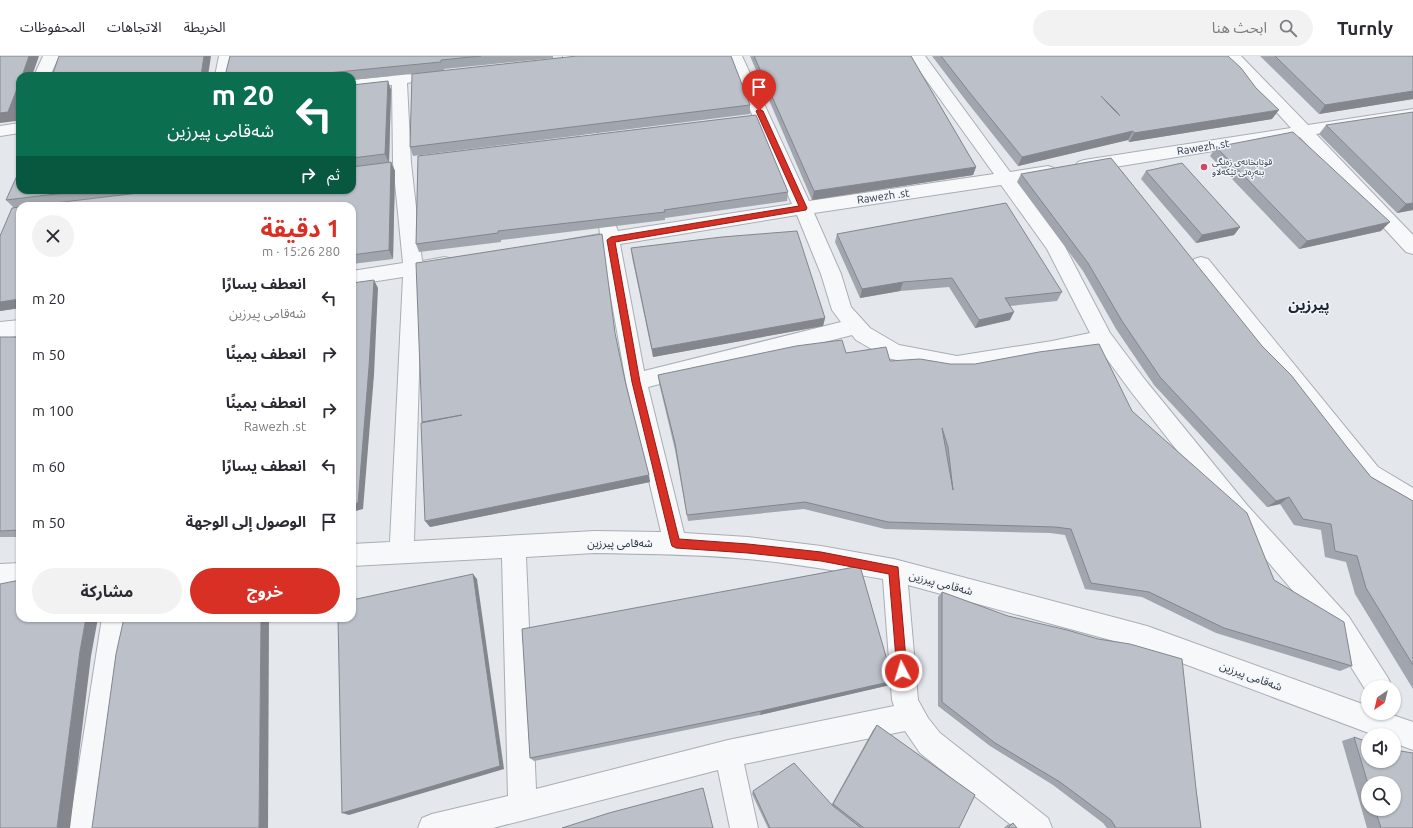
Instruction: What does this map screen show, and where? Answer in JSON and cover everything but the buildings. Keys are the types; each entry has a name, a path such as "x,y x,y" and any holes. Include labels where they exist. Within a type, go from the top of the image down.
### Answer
{"street":[{"path":"44,72 51,56"},
{"path":"224,72 227,56"},
{"path":"398,56 402,163 413,269 406,418 402,552"},
{"path":"734,56 803,208 831,274 842,310 863,334 894,352 957,364 1052,349 1103,338"},
{"path":"917,56 1055,246 1103,338 1143,393 1239,512 1340,626 1375,680"},
{"path":"1233,56 1413,246"},
{"path":"572,60 599,186"},
{"path":"356,85 430,76"},
{"name":"Rawezh .st","path":"555,248 803,208 1006,178 1413,114"},
{"path":"0,131 16,129"},
{"path":"604,209 611,240 636,382 676,543"},
{"path":"356,277 460,262"},
{"path":"1201,264 1370,474 1398,493 1413,499"},
{"path":"636,382 856,326"},
{"path":"0,330 16,328"},
{"name":"شەقامی پیرزین","path":"356,556 595,542 676,543 748,548 821,557 894,570 1147,638 1412,735"},
{"path":"514,546 522,807"},
{"path":"894,570 905,700 910,716 918,730 930,743 1038,828"},
{"path":"0,575 16,574"},
{"path":"83,828 114,622"},
{"path":"432,828 522,807 728,754 910,716"},
{"path":"1401,720 1412,735"},
{"path":"728,754 744,828"}],"place":[{"name":"قوتابخانەی زەنگی بنەڕەتی تێکەلاو","path":"1204,167"}],"district":[{"name":"پیرزین","path":"1309,305"}],"route":[{"path":"759,111 803,208 611,240 636,382 676,543 748,548 821,557 894,570 902,671"}]}
